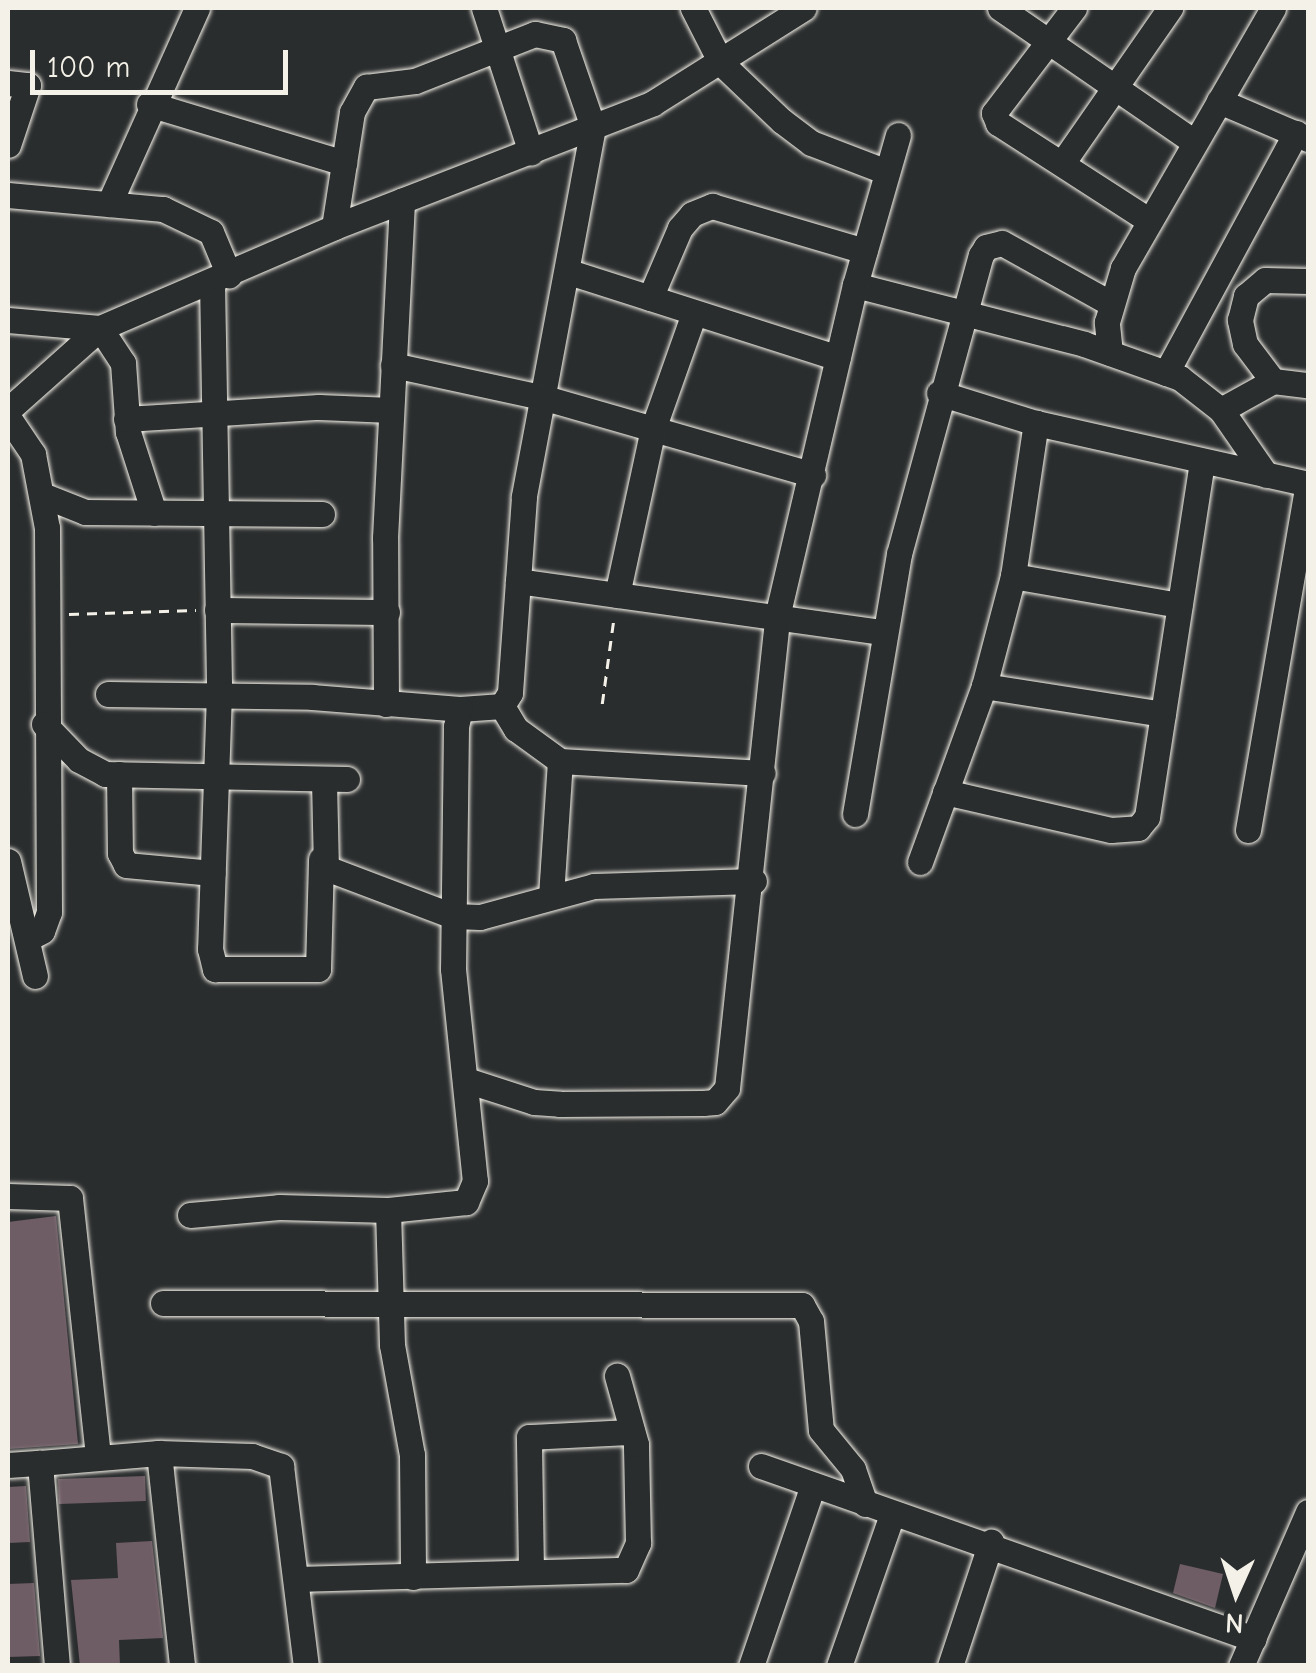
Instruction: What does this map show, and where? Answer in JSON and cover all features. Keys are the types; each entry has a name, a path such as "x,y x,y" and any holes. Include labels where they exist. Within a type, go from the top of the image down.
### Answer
{"street":[{"path":"109,204 150,104 197,8"},
{"path":"484,8 530,152"},
{"path":"693,8 721,63 811,143 887,172"},
{"path":"8,410 100,328 334,227 653,103 804,8"},
{"path":"1000,8 1194,142"},
{"path":"1074,8 994,113 998,123 1147,219"},
{"path":"1063,162 1170,8"},
{"path":"1110,353 1110,302 1147,219 1273,8"},
{"path":"334,227 352,112 366,87 415,81 534,34 562,40 593,127 570,272 524,497 510,693 502,706"},
{"path":"8,83 28,85 8,145"},
{"path":"1166,373 1302,136 1220,101"},
{"path":"150,104 344,163"},
{"path":"470,1081 534,1102 715,1102 732,1073 778,618 855,285 898,135"},
{"path":"8,195 109,204 189,219 220,245 211,412 219,693 215,775 215,970 310,974 320,962 321,859 335,780 215,775 119,774 92,770 44,724"},
{"path":"386,704 391,410 402,200"},
{"path":"650,298 680,228 692,214 712,206 865,251"},
{"path":"855,814 882,632 939,393 981,255 994,243 1110,302"},
{"path":"570,272 838,358"},
{"path":"1273,381 1244,344 1240,320 1246,296 1265,280 1308,281"},
{"path":"855,285 1110,353 1166,373 1222,410 1266,475"},
{"path":"618,594 653,429 694,312"},
{"path":"8,320 100,328"},
{"path":"100,328 123,363 126,418 154,513"},
{"path":"393,365 545,398 813,475"},
{"path":"1222,410 1273,381 1308,384"},
{"path":"939,393 1036,422 1308,484 1248,830"},
{"path":"126,418 211,412 391,410"},
{"path":"8,417 33,454 45,496 44,724 49,912 42,931 28,938"},
{"path":"920,862 984,686 1013,576 1036,422"},
{"path":"945,792 1111,830 1138,828 1147,818 1202,462"},
{"path":"45,496 85,512 322,514"},
{"path":"1013,576 1180,605"},
{"path":"518,581 882,632"},
{"path":"217,610 388,612"},
{"path":"984,686 1162,714"},
{"path":"108,694 219,693 460,709 502,706"},
{"path":"502,706 516,729 560,760 763,772"},
{"path":"190,1215 279,1207 388,1210 453,1206 472,1194 470,1081 453,969 460,709"},
{"path":"552,896 560,760"},
{"path":"119,774 120,853 126,865 214,873"},
{"path":"321,859 334,874 420,899 453,916 480,916 552,896 650,881 754,882"},
{"path":"8,861 35,976"},
{"path":"8,1196 70,1198 98,1456"},
{"path":"388,1210 388,1307 412,1455 412,1577"},
{"path":"164,1303 388,1307 802,1305 811,1321 820,1430 852,1470 864,1504"},
{"path":"296,1580 531,1570 614,1572 635,1560 632,1432 617,1376"},
{"path":"531,1570 530,1437 632,1432"},
{"path":"159,1453 182,1666"},
{"path":"8,1465 159,1453 252,1456 282,1466 306,1666"},
{"path":"40,1463 56,1666"},
{"path":"761,1466 892,1515 991,1542 1254,1639"},
{"path":"751,1666 813,1485"},
{"path":"1241,1666 1308,1512"},
{"path":"839,1666 892,1515"},
{"path":"950,1666 991,1542"}],"path":[{"path":"602,704 618,594"},
{"path":"44,614 217,610"}],"building":[{"path":"56,1216 78,1444 8,1449 8,1222"},
{"path":"145,1476 146,1501 59,1504 58,1479"},
{"path":"26,1486 30,1542 8,1543 8,1487"},
{"path":"152,1541 163,1638 119,1640 120,1666 80,1666 71,1580 118,1578 116,1543"},
{"path":"1180,1564 1223,1574 1215,1608 1173,1593"},
{"path":"34,1583 40,1656 8,1657 8,1584"}]}
